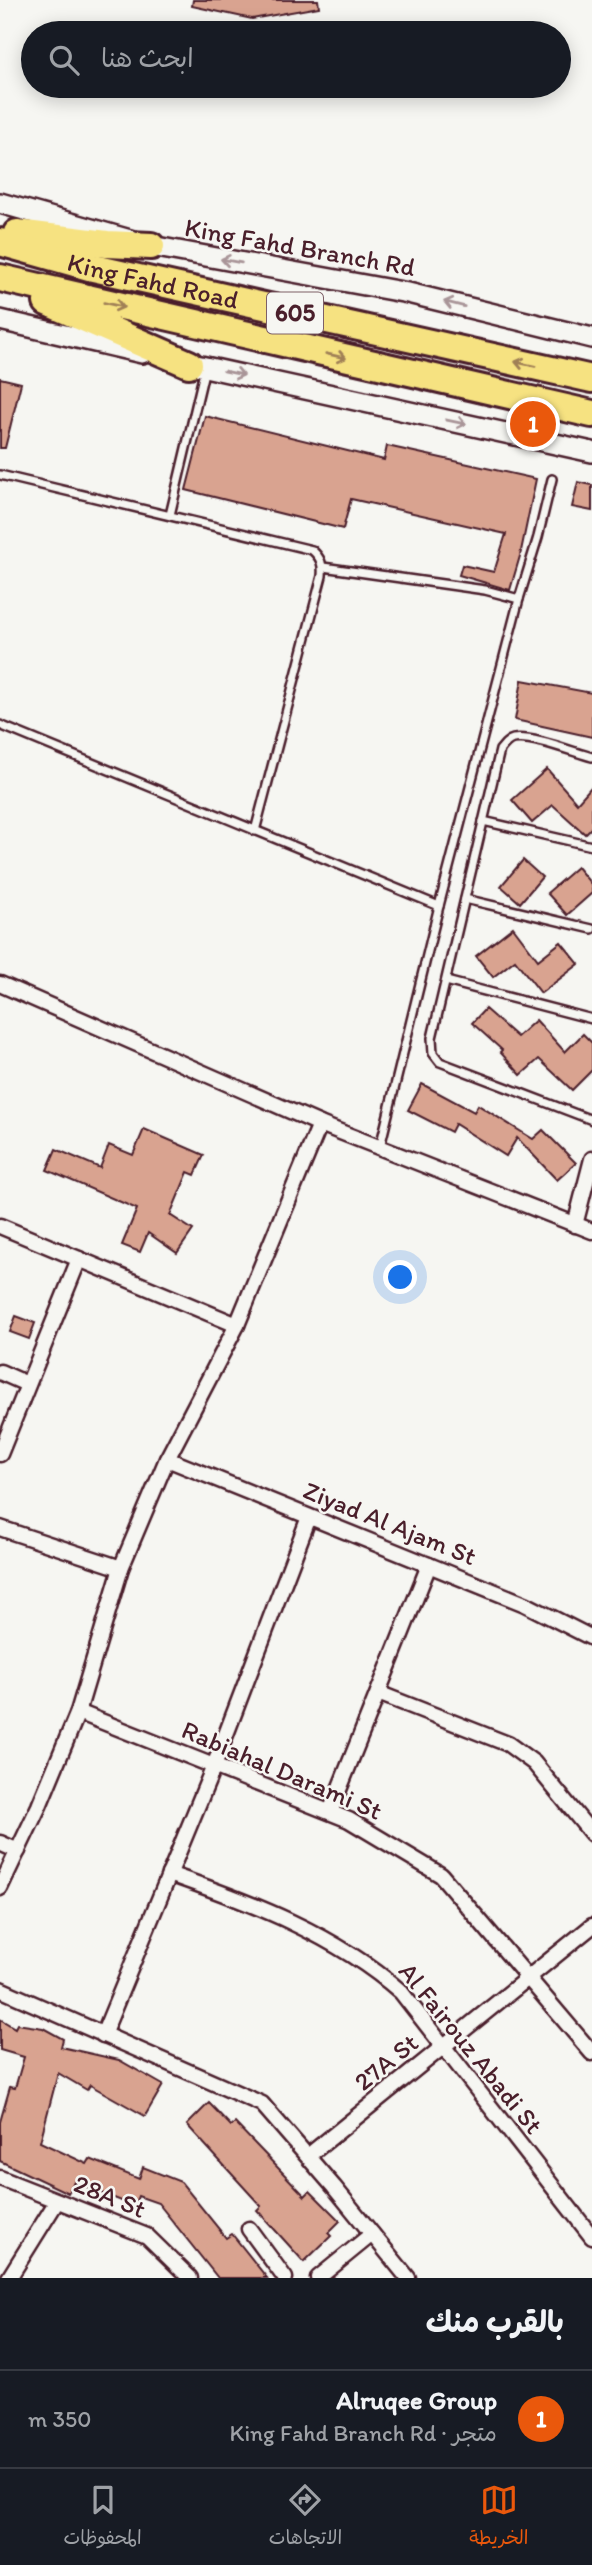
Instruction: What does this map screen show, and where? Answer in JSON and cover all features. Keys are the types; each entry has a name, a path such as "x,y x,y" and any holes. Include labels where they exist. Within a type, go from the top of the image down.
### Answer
{"highway":[{"path":"0,230 107,244 151,246"},
{"name":"King Fahd Road","path":"0,242 89,267 592,379"},
{"path":"0,280 197,365"},
{"name":"King Fahd Road","path":"0,280 592,414"}],"main road":[{"name":"King Fahd Branch Rd","path":"0,203 151,246 408,293 592,338"},
{"path":"0,320 592,452"}],"street":[{"path":"0,984 320,1124 592,1231"},
{"path":"0,1888 78,1712 121,1568 167,1459 237,1325 320,1124"},
{"path":"575,1224 592,1159"},
{"path":"0,1226 237,1325"},
{"path":"0,1454 79,1259"},
{"path":"0,1373 27,1384"},
{"name":"Ziyad Al Ajam St","path":"167,1459 526,1604 592,1638"},
{"path":"103,2035 214,1766 309,1517"},
{"path":"0,1528 121,1568"},
{"path":"330,1812 429,1564"},
{"path":"377,1693 508,1744 534,1763 592,1835"},
{"name":"Rabiahal Darami St","path":"78,1712 349,1820 441,1875 592,2053"},
{"path":"0,1843 18,1851"},
{"name":"Al Fairouz Abadi St","path":"169,1874 314,1932 376,1970 401,1992 592,2237"},
{"name":"27A St","path":"308,2156 592,1926"},
{"path":"0,1989 262,2104 408,2278"},
{"name":"28A St","path":"0,2178 147,2236 190,2278"},
{"path":"9,2278 57,2201"},
{"path":"249,2230 285,2278"},
{"path":"318,2278 372,2234"}],"lane":[{"path":"170,514 197,365"},
{"path":"0,475 170,514 312,550 320,556 323,567 255,831"},
{"path":"380,1148 439,906 552,479"},
{"path":"323,567 485,590 519,599"},
{"path":"0,725 439,906"},
{"path":"592,757 527,739 514,739 500,750 432,1038 433,1053 440,1062 592,1120"},
{"path":"483,821 592,846"},
{"path":"465,900 592,929"},
{"path":"446,981 592,1019"}],"building":[{"path":"193,0 318,0 319,7 252,19 192,6"},
{"path":"0,378 21,383 5,448 0,448"},
{"path":"205,416 384,460 387,446 536,479 510,590 459,575 462,565 494,572 506,534 351,499 343,529 186,490"},
{"path":"578,482 592,485 592,511 572,507"},
{"path":"522,680 592,693 592,737 515,720"},
{"path":"547,769 577,803 592,786 592,827 585,834 553,805 532,823 512,800"},
{"path":"523,860 542,877 520,903 501,886"},
{"path":"577,867 592,885 592,893 567,915 547,893"},
{"path":"513,927 538,960 561,942 579,964 541,993 515,960 493,977 476,956"},
{"path":"485,1009 517,1037 536,1020 565,1052 583,1034 592,1043 592,1070 572,1090 539,1059 521,1075 500,1052 502,1050 472,1023"},
{"path":"422,1084 474,1112 478,1105 533,1139 543,1130 576,1163 557,1180 517,1138 506,1156 455,1124 451,1132 408,1110"},
{"path":"144,1129 204,1155 195,1175 188,1172 170,1215 193,1230 177,1253 148,1233 140,1252 122,1245 137,1209 47,1170 56,1149 100,1168 109,1145 133,1155"},
{"path":"16,1316 35,1323 29,1339 10,1332"},
{"path":"0,2019 15,2028 17,2024 43,2028 63,2039 61,2047 119,2060 163,2085 145,2116 90,2085 87,2090 58,2073 40,2142 87,2164 90,2159 139,2179 143,2167 181,2182 226,2238 232,2234 267,2278 218,2278 158,2203 138,2196 134,2206 74,2182 68,2193 0,2161 0,2122 10,2087 15,2088 24,2057 0,2050"},
{"path":"209,2103 231,2126 235,2123 305,2196 310,2191 340,2221 328,2233 331,2236 304,2262 257,2210 261,2206 187,2125"}],"place":[{"name":"Alruqee Group","path":"533,424"}]}
